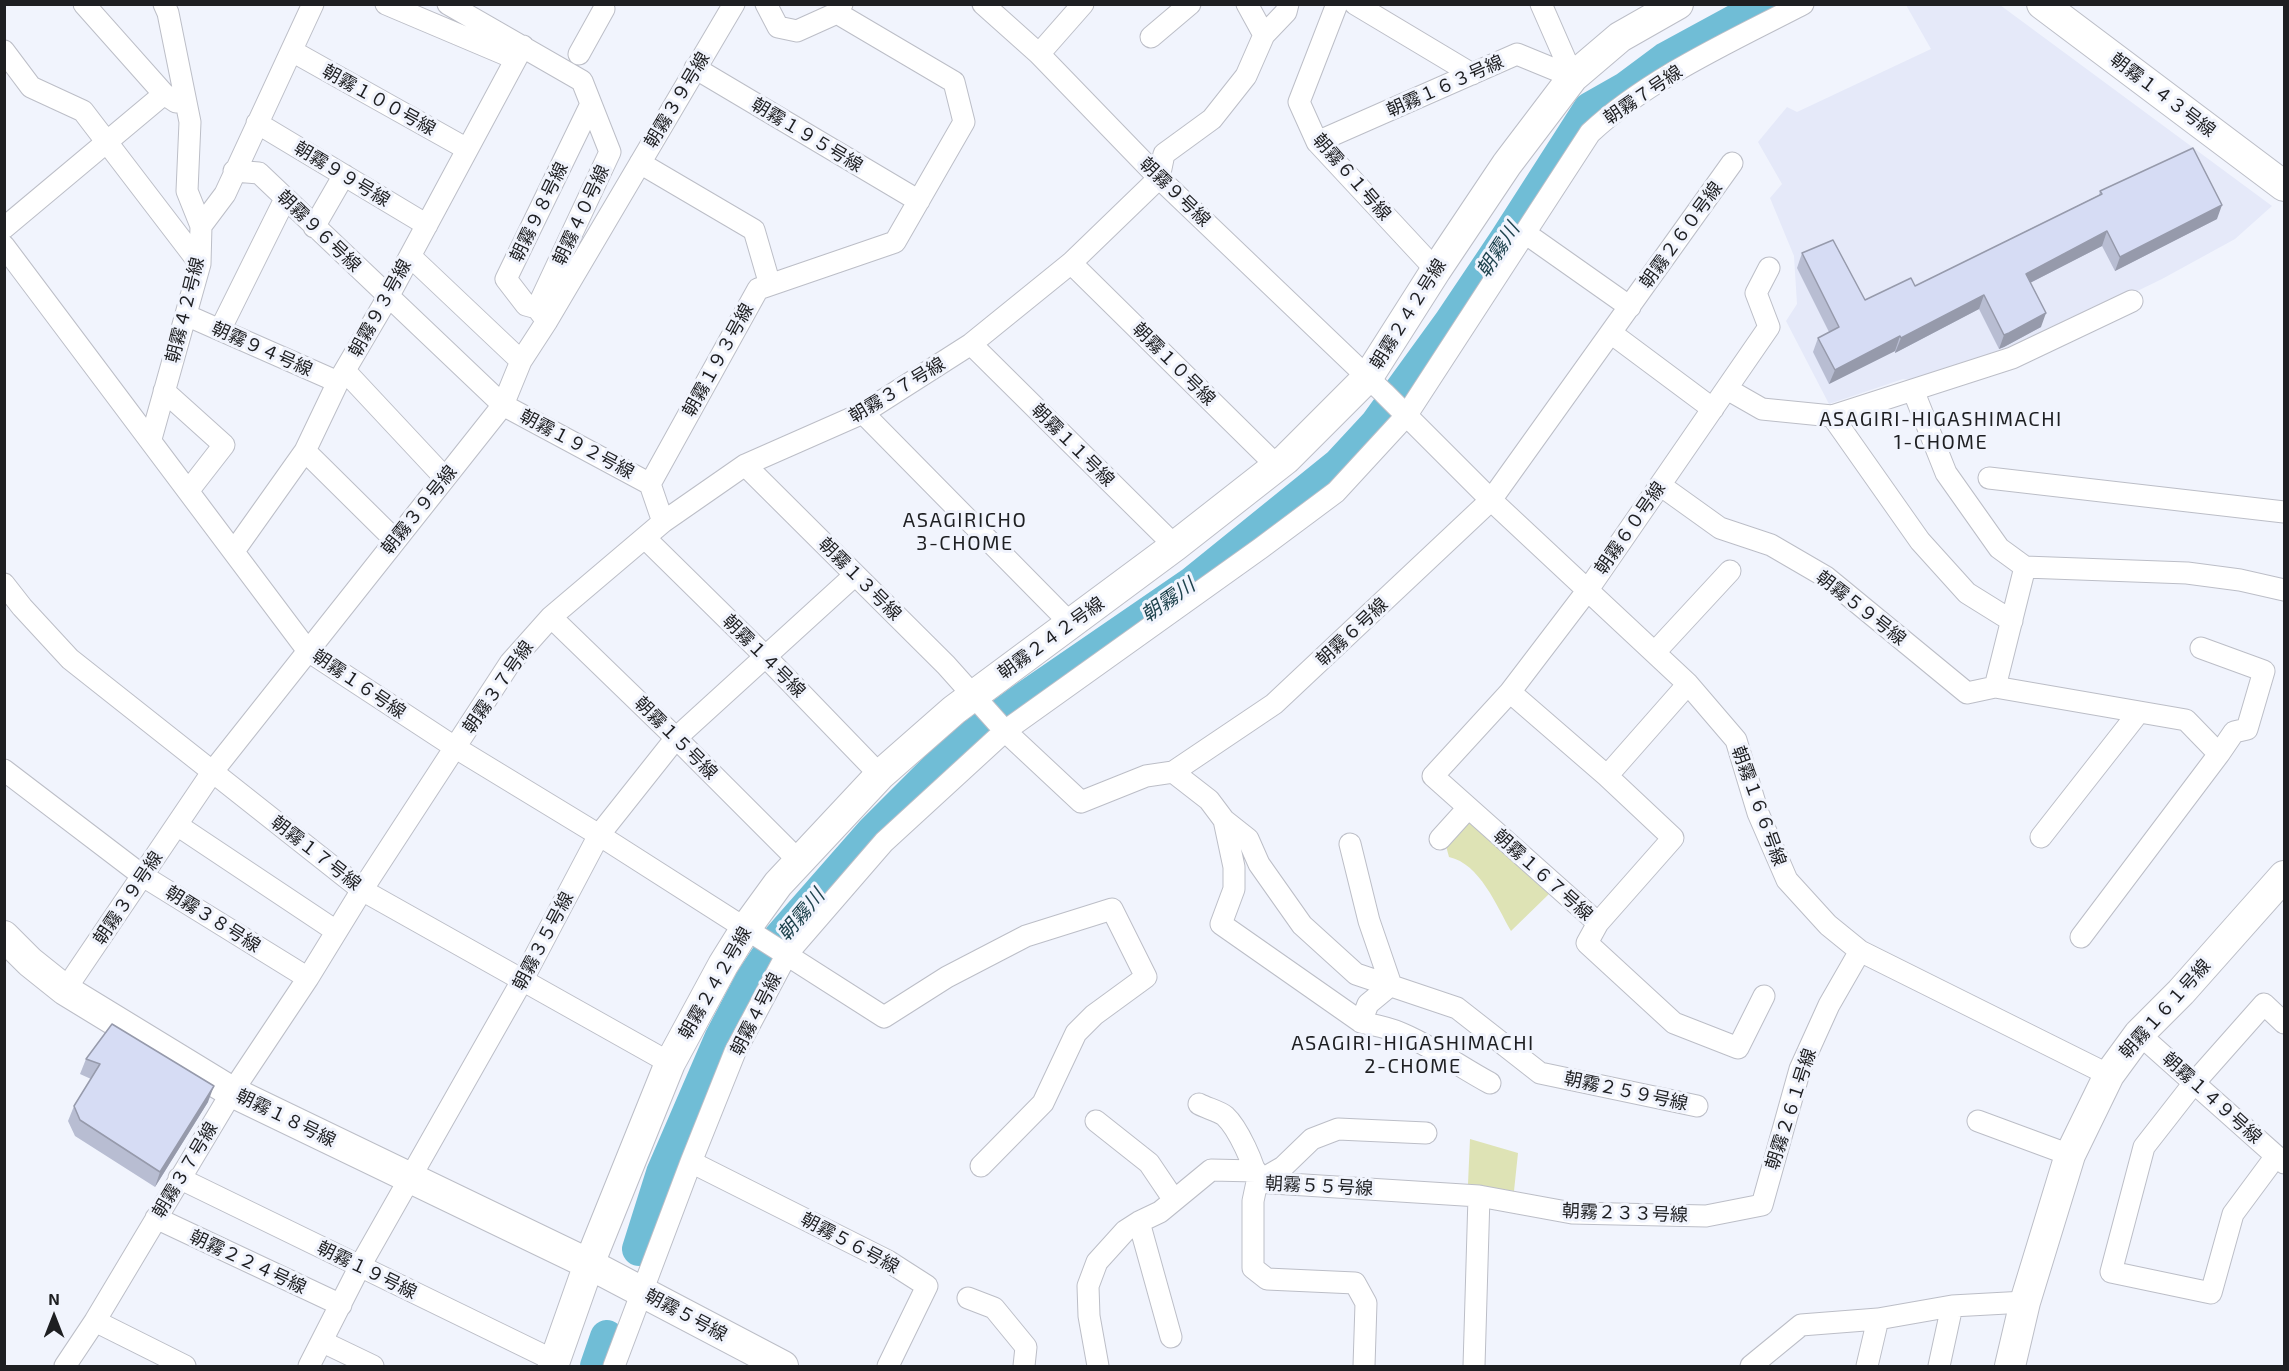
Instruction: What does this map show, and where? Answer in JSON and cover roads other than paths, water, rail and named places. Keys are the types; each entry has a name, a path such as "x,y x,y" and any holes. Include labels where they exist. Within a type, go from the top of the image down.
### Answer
{"street":[{"path":"84,4 164,94 188,109"},
{"name":"朝霧４２号線","path":"150,439 200,264 201,226 187,191 190,122 168,13 164,4"},
{"path":"201,226 225,194 313,4"},
{"path":"386,4 519,52"},
{"name":"朝霧４０号線","path":"448,4 476,10 519,52 582,81 610,152 542,314"},
{"name":"朝霧３９号線","path":"65,990 213,771 503,405 542,314 640,163 734,4"},
{"path":"766,4 778,27 797,31 839,9"},
{"name":"朝霧９号線","path":"983,4 1039,54 1159,178 1376,385"},
{"path":"1039,54 1083,4"},
{"path":"1151,37 1190,4"},
{"path":"1247,4 1264,35"},
{"path":"1159,178 1164,154 1212,119 1246,76 1264,35 1286,12 1288,4"},
{"name":"朝霧６１号線","path":"1337,4 1299,102 1317,142 1436,270"},
{"path":"1355,4 1472,74"},
{"path":"1541,4 1573,77"},
{"name":"朝霧２４２号線","path":"554,1364 589,1264 670,1063 723,965 770,943 778,884 880,775 980,702 1071,624 1175,546 1376,385 1436,270 1507,164 1573,77 1620,37 1678,4"},
{"name":"朝霧７号線","path":"1403,413 1590,133 1611,113 1695,60 1803,4"},
{"name":"朝霧１４３号線","path":"2042,4 2284,186"},
{"path":"579,54 604,9"},
{"name":"朝霧１９３号線","path":"650,484 758,289 895,242 964,122 954,82 839,9"},
{"path":"4,51 31,87 83,111 200,264"},
{"name":"朝霧１００号線","path":"292,51 467,149"},
{"name":"朝霧９３号線","path":"234,551 305,451 342,377 388,297 519,52"},
{"name":"朝霧１６３号線","path":"1317,142 1517,54 1573,77"},
{"name":"朝霧１９５号線","path":"695,68 919,201"},
{"path":"4,228 164,94"},
{"name":"朝霧９８号線","path":"542,314 526,305 506,279 590,106"},
{"name":"朝霧９９号線","path":"257,123 427,225"},
{"path":"640,163 754,230 770,285"},
{"name":"朝霧２６０号線","path":"1630,307 1732,163"},
{"name":"朝霧９６号線","path":"234,171 259,173 503,405"},
{"path":"314,227 344,175"},
{"name":"朝霧３７号線","path":"65,1366 95,1321 232,1092 308,978 362,890 510,663 551,617 663,522 745,465 863,413 971,344 1071,262 1159,178"},
{"path":"220,330 285,199"},
{"path":"1525,233 1630,307"},
{"name":"朝霧１６号線","path":"4,246 308,651 456,748 599,834 884,1017 947,977 1026,936 1112,909 1146,977 1094,1015 1076,1033 1043,1102 981,1166"},
{"path":"410,256 521,361"},
{"name":"朝霧１０号線","path":"1071,262 1277,466"},
{"name":"朝霧６０号線","path":"1376,385 1491,500 1587,591 1769,327 1756,293 1768,268"},
{"path":"1727,389 1762,409 1832,416 2012,358 2132,301"},
{"name":"朝霧６号線","path":"1004,729 1081,802 1146,776 1173,772 1274,704 1491,500 1630,307"},
{"name":"朝霧９４号線","path":"186,315 342,377 445,478"},
{"path":"1611,333 1713,409"},
{"name":"朝霧１１号線","path":"971,344 1175,546"},
{"path":"1913,390 1946,473 1999,548 2025,567 2187,573 2240,580 2284,590"},
{"path":"164,391 224,445 189,490"},
{"name":"朝霧１９２号線","path":"503,405 650,484"},
{"path":"863,413 1071,624"},
{"name":"朝霧４号線","path":"614,1366 735,1052 770,943 884,842 1004,729 1261,548 1336,492 1403,413"},
{"path":"1832,416 1920,541 1967,593 2012,621"},
{"path":"305,451 395,540"},
{"name":"朝霧１３号線","path":"745,465 855,574 1004,729"},
{"path":"1989,478 2284,512"},
{"path":"650,484 663,522"},
{"name":"朝霧５９号線","path":"1660,485 1720,528 1771,545 1826,578 1966,693 1995,687"},
{"name":"朝霧１４号線","path":"645,538 765,656 880,775"},
{"path":"2025,567 1995,687 2186,720 2219,754"},
{"path":"1655,652 1730,571"},
{"name":"朝霧３５号線","path":"309,1366 360,1266 523,979 599,834 676,738 855,574"},
{"name":"朝霧１７号線","path":"4,584 70,659 362,890 670,1063"},
{"name":"朝霧１６６号線","path":"1587,591 1688,684 1736,740 1758,813 1787,880 1828,925 1860,951 2109,1075"},
{"name":"朝霧１６７号線","path":"1510,692 1607,776 1673,838 1598,923 1433,776 1510,692 1587,591"},
{"name":"朝霧１５号線","path":"551,617 799,861"},
{"path":"2081,937 2234,732 2247,729 2264,671 2201,648"},
{"path":"1607,776 1688,684"},
{"path":"2041,837 2139,712"},
{"name":"朝霧３８号線","path":"4,770 143,876 308,978"},
{"name":"朝霧２５９号線","path":"1173,772 1209,800 1224,820 1248,839 1259,864 1302,925 1356,974 1457,1008 1540,1073 1697,1106"},
{"path":"1440,839 1468,808"},
{"path":"1224,820 1234,867 1234,890 1221,924 1361,1022 1397,1031 1429,1046 1490,1083"},
{"path":"177,825 336,931"},
{"path":"1350,844 1369,921 1391,985 1368,1004 1361,1022"},
{"name":"朝霧１６１号線","path":"2010,1366 2025,1302 2070,1155 2109,1075 2139,1034 2181,992 2284,876"},
{"path":"1598,923 1587,943 1674,1023 1738,1048 1764,996"},
{"name":"朝霧１８号線","path":"4,936 30,962 65,990 232,1092 589,1264"},
{"name":"朝霧２６１号線","path":"1762,1205 1800,1069 1829,1005 1860,951"},
{"path":"2280,1159 2233,1214 2211,1293 2110,1272 2144,1148 2194,1083 2264,1004 2284,1023"},
{"name":"朝霧１４９号線","path":"2139,1034 2280,1159"},
{"path":"1199,1104 1225,1116 1247,1149 1256,1176"},
{"path":"1095,1121 1149,1163 1174,1200"},
{"path":"1978,1121 2070,1155"},
{"path":"1098,1366 1089,1316 1088,1286 1097,1262 1125,1231 1139,1221 1160,1212 1211,1170 1256,1176 1283,1167 1312,1139 1338,1129 1426,1133"},
{"name":"朝霧５６号線","path":"691,1162 888,1261 927,1286 888,1366"},
{"name":"朝霧５５号線","path":"1364,1366 1366,1303 1355,1283 1267,1279 1253,1268 1253,1201 1256,1176 1479,1196"},
{"name":"朝霧１９号線","path":"179,1178 554,1364"},
{"path":"1474,1366 1479,1196"},
{"name":"朝霧２３３号線","path":"1479,1196 1572,1214 1706,1216 1762,1205"},
{"name":"朝霧２２４号線","path":"156,1218 341,1305"},
{"path":"1139,1221 1171,1337"},
{"name":"朝霧５号線","path":"589,1264 777,1365"},
{"path":"968,1298 994,1308 1026,1347 1024,1366"},
{"path":"1750,1366 1801,1325 1878,1319 1952,1306 2025,1302"},
{"path":"1939,1366 1952,1306"},
{"path":"1867,1366 1878,1319"},
{"path":"95,1321 185,1366"},
{"path":"323,1342 374,1366"}],"waterway":[{"name":"朝霧川","path":"639,1249 663,1173 721,1039 752,980 780,938 873,832 957,748 1193,583 1339,465 1377,424 1451,322 1590,109 1627,88 1666,59 1767,4"},
{"name":"朝霧川","path":"597,1366 607,1337"}],"district":[{"name":"ASAGIRI-HIGASHIMACHI 1-CHOME","path":"1941,430"},
{"name":"ASAGIRICHO 3-CHOME","path":"965,532"},
{"name":"ASAGIRI-HIGASHIMACHI 2-CHOME","path":"1413,1054"}]}
